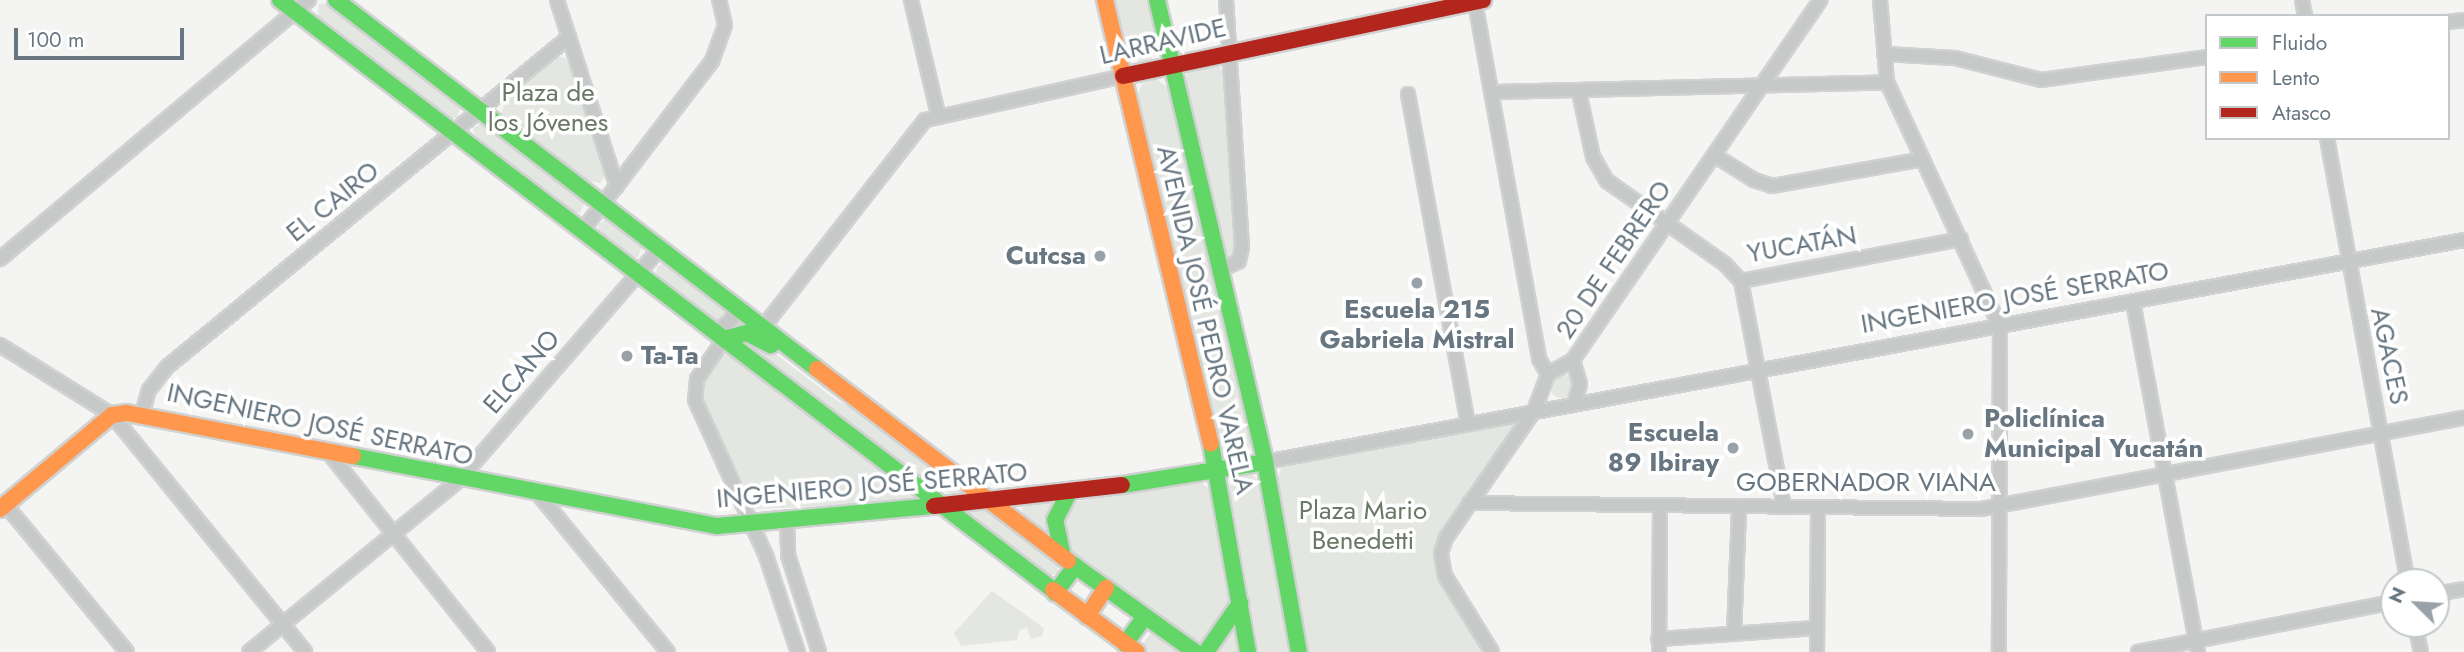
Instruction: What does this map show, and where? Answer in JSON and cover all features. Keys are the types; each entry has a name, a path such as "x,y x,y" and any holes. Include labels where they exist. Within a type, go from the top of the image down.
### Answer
{"street":[{"path":"280,0 940,507 1131,648 1145,617"},
{"path":"0,259 297,13 309,0"},
{"path":"337,0 1069,561 1195,652"},
{"path":"557,0 617,187"},
{"path":"582,231 720,48 725,25 719,0"},
{"path":"764,326 908,137 937,114 911,0"},
{"name":"AVENIDA JOSÉ PEDRO VARELA","path":"1105,0 1217,470 1248,652"},
{"name":"AVENIDA JOSÉ PEDRO VARELA","path":"1157,0 1218,271 1265,462 1299,652"},
{"path":"1218,271 1239,261 1242,247 1226,0"},
{"name":"20 DE FEBRERO","path":"1548,374 1573,360 1820,0"},
{"path":"1880,0 1887,82 2000,327 1999,652"},
{"path":"1479,1 1491,92 1539,359 1548,374 1534,411 1446,538 1441,563 1492,652"},
{"name":"LARRAVIDE","path":"937,114 961,114 1230,52 1479,1"},
{"name":"EL CAIRO","path":"142,414 149,390 167,368 569,37"},
{"path":"1884,54 1955,58 2041,80 2205,57"},
{"path":"1491,92 1579,92 1887,82"},
{"name":"YUCATÁN","path":"1579,92 1599,170 1725,264 1741,281 1961,239"},
{"path":"1408,94 1468,424"},
{"name":"AGACES","path":"2327,140 2347,262 2382,433 2406,568"},
{"path":"1714,155 1754,180 1772,186 1923,159"},
{"name":"INGENIERO JOSÉ SERRATO","path":"112,415 142,414 539,495 693,523 748,523 1068,494 1217,470 2464,240"},
{"name":"ELCANO","path":"249,652 460,479 661,247"},
{"path":"1741,281 1784,507"},
{"path":"2133,302 2197,646"},
{"path":"734,303 732,319 719,336 697,379 695,400 780,592 798,652"},
{"path":"719,336 755,334 830,389 847,391"},
{"path":"0,345 112,415 305,652"},
{"path":"1573,360 1580,383 1575,402"},
{"path":"112,415 3,507 127,652"},
{"name":"GOBERNADOR VIANA","path":"1469,503 1818,508 2001,506 2464,418"},
{"path":"328,452 488,652"},
{"path":"1055,593 1069,561 1055,520 1068,494"},
{"path":"539,495 668,652"},
{"path":"1660,506 1659,645 1734,634 1815,628"},
{"path":"1734,634 1739,507"},
{"path":"1817,652 1815,628 1818,508"},
{"path":"787,520 788,555 819,652"},
{"path":"1087,616 1106,588"},
{"path":"1206,652 1240,603"},
{"path":"2138,652 2197,646 2380,605"}],"green space":[{"path":"1114,0 1146,0 1158,46 1151,60 1138,62 1130,57"},
{"path":"329,3 461,105 457,118 447,118 317,20 319,4"},
{"name":"Plaza de los Jóvenes","path":"556,55 569,60 606,175 600,183 587,181 502,113 506,95"},
{"path":"1218,64 1224,75 1236,252 1231,259 1226,255 1185,79 1189,71"},
{"path":"1156,79 1167,87 1252,437 1249,451 1238,458 1220,447 1137,97 1142,84"},
{"path":"484,122 585,201 580,213 570,213 476,140 473,128"},
{"path":"608,218 643,244 638,257 628,257 600,235 598,225"},
{"path":"666,262 725,307 727,317 720,324 656,277 657,267"},
{"path":"748,343 765,346 836,400 870,417 968,495 954,497 888,456 748,349"},
{"path":"721,355 732,355 917,498 915,502 754,509 702,400 703,383"},
{"path":"1562,374 1571,377 1574,386 1571,395 1562,398 1553,395 1550,386 1553,377"},
{"name":"Plaza Mario Benedetti","path":"1510,422 1516,427 1434,556 1445,588 1484,652 1308,652 1277,480 1282,466"},
{"path":"1250,473 1259,481 1291,652 1259,652 1229,487 1236,474"},
{"path":"1197,480 1211,490 1230,602 1203,643 1192,640 1073,553 1061,526 1073,502"},
{"path":"1057,501 1049,533 1021,511 1023,507"},
{"path":"987,508 1059,564 1057,573 1047,577 963,513"},
{"path":"992,591 1044,628 1042,636 1031,639 1027,628 1020,629 1017,640 961,646 954,633"},
{"path":"1234,626 1240,652 1216,652"},
{"path":"1150,634 1156,634 1184,652 1147,652 1143,644"}],"traffic: fast":[{"path":"280,0 1053,590"},
{"path":"336,0 817,369"},
{"path":"1157,0 1265,462 1299,652"},
{"path":"724,339 747,333 771,345"},
{"path":"1211,444 1248,652"},
{"path":"353,456 717,526 934,506"},
{"path":"1122,485 1265,462"},
{"path":"1063,557 1055,520 1068,494"},
{"path":"1068,561 1195,652"},
{"path":"1055,593 1075,566"},
{"path":"1206,652 1240,603"},
{"path":"1125,644 1145,616"}],"traffic: slow":[{"path":"1105,0 1211,444"},
{"path":"817,369 1068,561"},
{"path":"0,509 112,415 127,413 353,456"},
{"path":"1087,616 1106,588"},
{"path":"1053,590 1137,652"}],"traffic: jam":[{"path":"1123,76 1483,0"},
{"path":"934,506 1122,485"}],"place":[{"name":"Cutcsa","path":"1100,256"},
{"name":"Escuela 215 Gabriela Mistral","path":"1417,283"},
{"name":"Ta-Ta","path":"627,356"},
{"name":"Policlínica Municipal Yucatán","path":"1968,434"},
{"name":"Escuela 89 Ibiray","path":"1733,448"}]}
